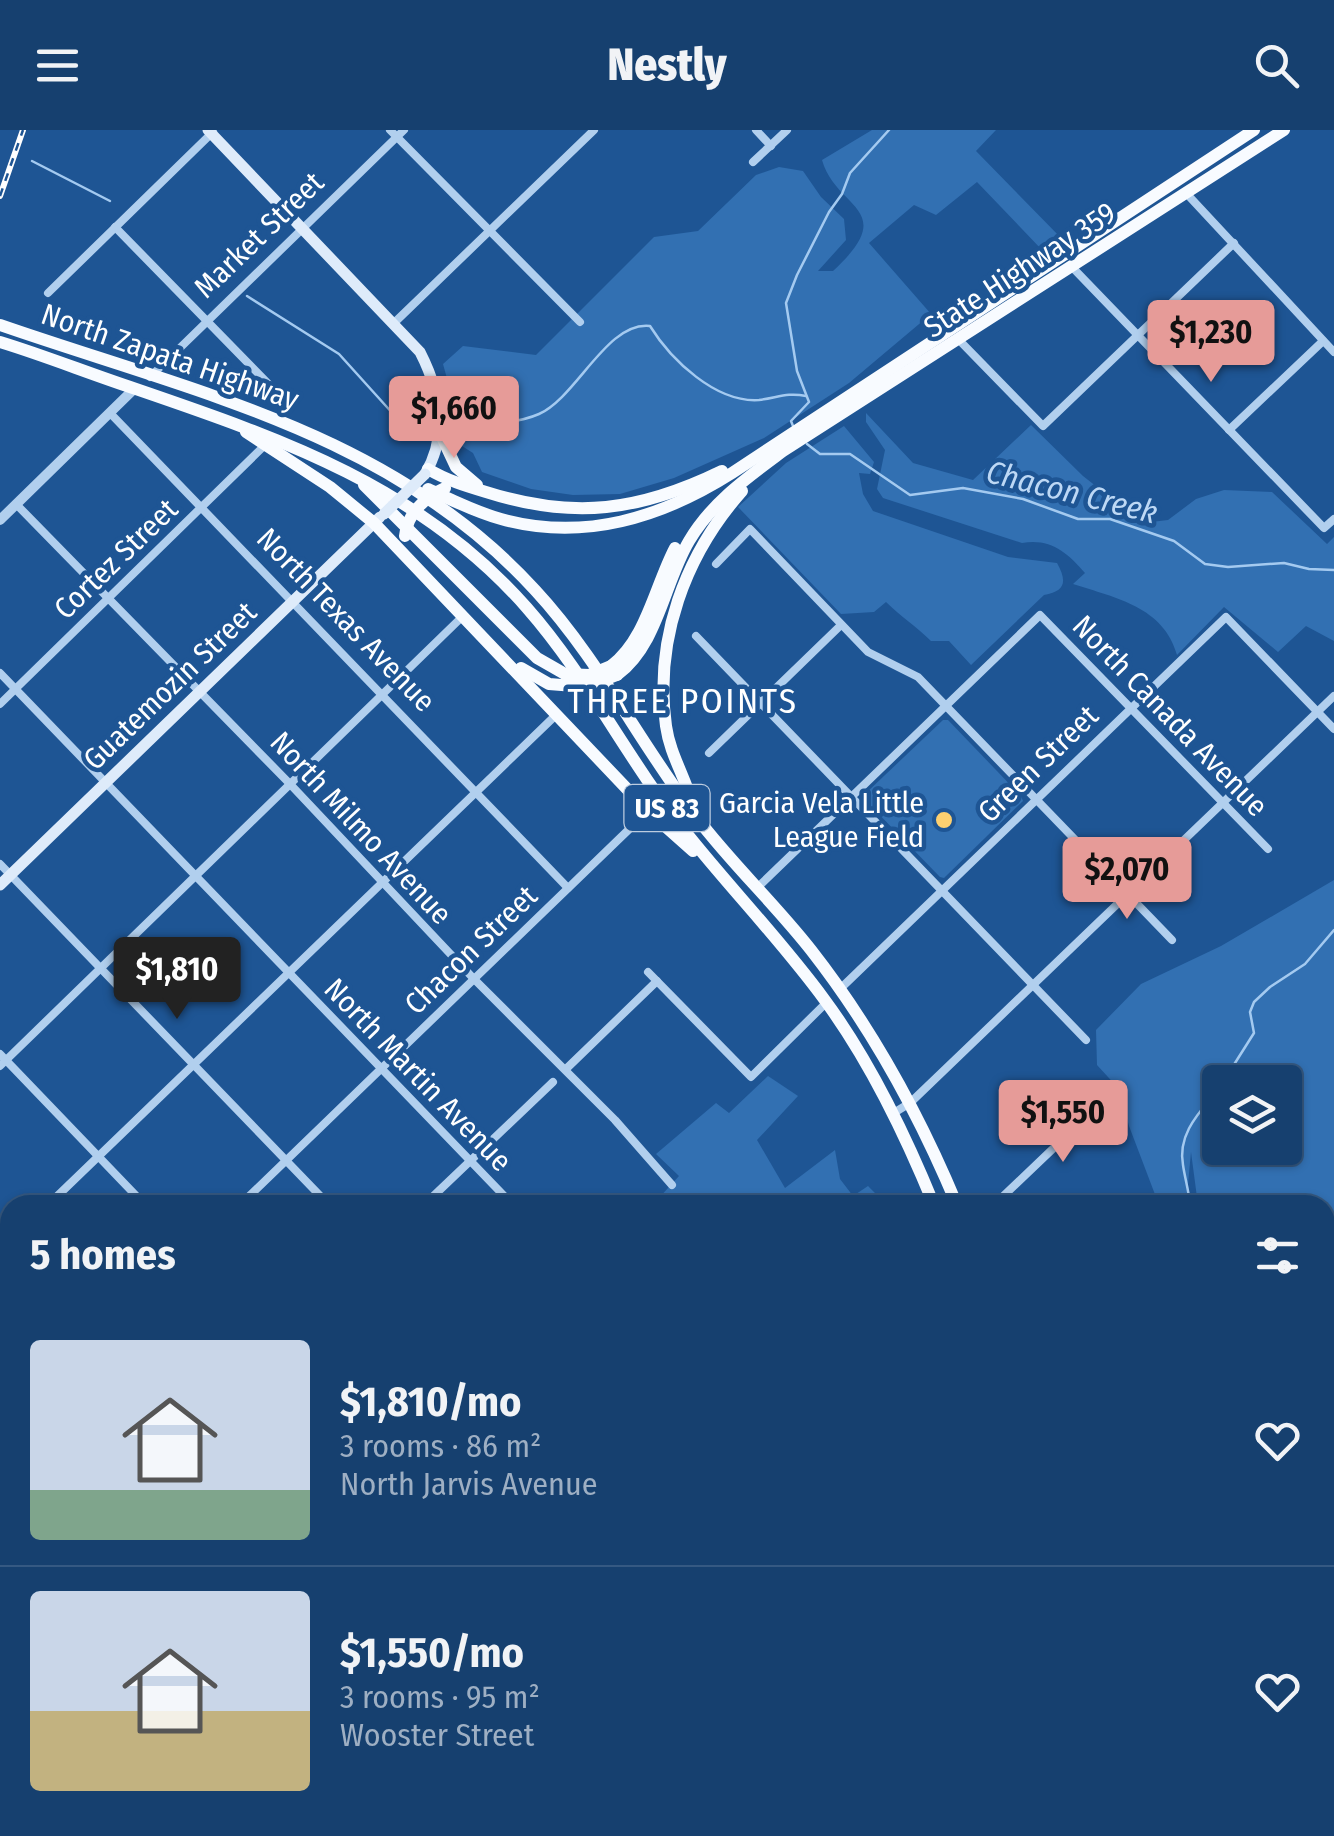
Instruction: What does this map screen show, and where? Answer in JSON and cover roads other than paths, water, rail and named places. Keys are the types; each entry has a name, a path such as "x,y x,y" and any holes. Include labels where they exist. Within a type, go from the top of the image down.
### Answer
{"main road":[{"path":"1116,238 1146,212 1254,140 1254,130"},
{"name":"State Highway 359","path":"780,446 1254,130"},
{"name":"State Highway 359","path":"860,394 958,339 1284,130"},
{"path":"212,131 420,352 433,378 440,408 440,431 427,471 487,492 554,508 631,505 679,492 780,446"},
{"name":"North Zapata Highway","path":"0,325 303,429 398,476 470,529 535,590 585,650 697,818 840,990 910,1103"},
{"name":"North Zapata Highway","path":"0,342 232,422 352,472 449,536 524,604 570,660 678,823 827,1002 892,1114"},
{"path":"232,422 379,519 422,572 648,811 729,883"},
{"path":"440,431 456,467 487,492"},
{"path":"398,476 500,519 556,528 585,528 642,518 671,508 780,446"},
{"path":"502,656 540,680 559,686 589,674 614,670 631,646 660,577 690,526 740,477 780,446"},
{"path":"697,818 672,754 666,727 664,674 674,609 709,533 780,446"},
{"name":"Guatemozin Street","path":"0,885 427,471"},
{"path":"352,472 537,658 569,680"},
{"path":"422,572 405,536 409,520 420,505 444,488 487,492"},
{"name":"US 83","path":"910,1103 952,1195"},
{"name":"US 83","path":"892,1114 929,1195"}],"street":[{"path":"394,323 594,130"},
{"path":"756,130 771,146"},
{"path":"753,162 787,130"},
{"path":"48,292 212,131"},
{"path":"396,132 488,232 580,322"},
{"name":"Market Street","path":"150,377 396,132"},
{"path":"1186,193 1334,352"},
{"path":"116,228 290,406"},
{"path":"958,339 1043,426 1234,243"},
{"path":"1072,267 1324,528 1334,518"},
{"path":"1229,430 1324,341"},
{"path":"0,520 134,389"},
{"name":"North Texas Avenue","path":"110,414 568,888"},
{"name":"Cortez Street","path":"0,704 264,446"},
{"name":"North Milmo Avenue","path":"16,504 290,784 474,980 566,1069 672,1184"},
{"path":"716,564 750,530 868,652 918,677 1172,940"},
{"name":"North Canada Avenue","path":"946,705 1040,615 1268,849"},
{"path":"135,1195 2,1060 463,616"},
{"name":"Green Street","path":"840,990 1226,617 1318,712"},
{"path":"709,753 840,625"},
{"path":"696,636 1086,1040"},
{"name":"North Martin Avenue","path":"0,673 503,1195"},
{"path":"892,1114 910,1103 1334,696"},
{"path":"758,887 946,705"},
{"path":"1318,712 1334,729"},
{"path":"58,1195 557,714"},
{"name":"Chacon Street","path":"250,1195 648,811"},
{"path":"0,864 319,1195"},
{"path":"648,972 751,1077 827,1002"},
{"path":"566,1069 657,981"},
{"path":"434,1195 552,1082"},
{"path":"1004,1195 1105,1098"}],"waterway":[{"name":"Chacon Creek","path":"793,426 791,421 809,402 797,371 786,303 850,173 889,130"},
{"path":"32,161 110,201"},
{"path":"247,296 339,354 395,416 425,420"},
{"path":"455,421 497,423 539,414 553,405 620,335 650,326 682,365 711,387 743,399 806,396"},
{"name":"Chacon Creek","path":"807,444 820,454 850,454 910,495 963,488 1023,499 1078,519 1110,519 1174,541 1205,564 1228,567 1284,563 1334,570"},
{"name":"Chacon Creek","path":"1234,1065 1254,1033 1250,1012 1254,1002 1305,964 1334,930"},
{"name":"Chacon Creek","path":"1188,1195 1182,1153 1187,1132 1202,1110"}],"railway":[{"path":"0,196 23,130"}],"place":[{"name":"Garcia Vela Little League Field","path":"944,820"}],"district":[{"name":"THREE POINTS","path":"683,701"}]}
